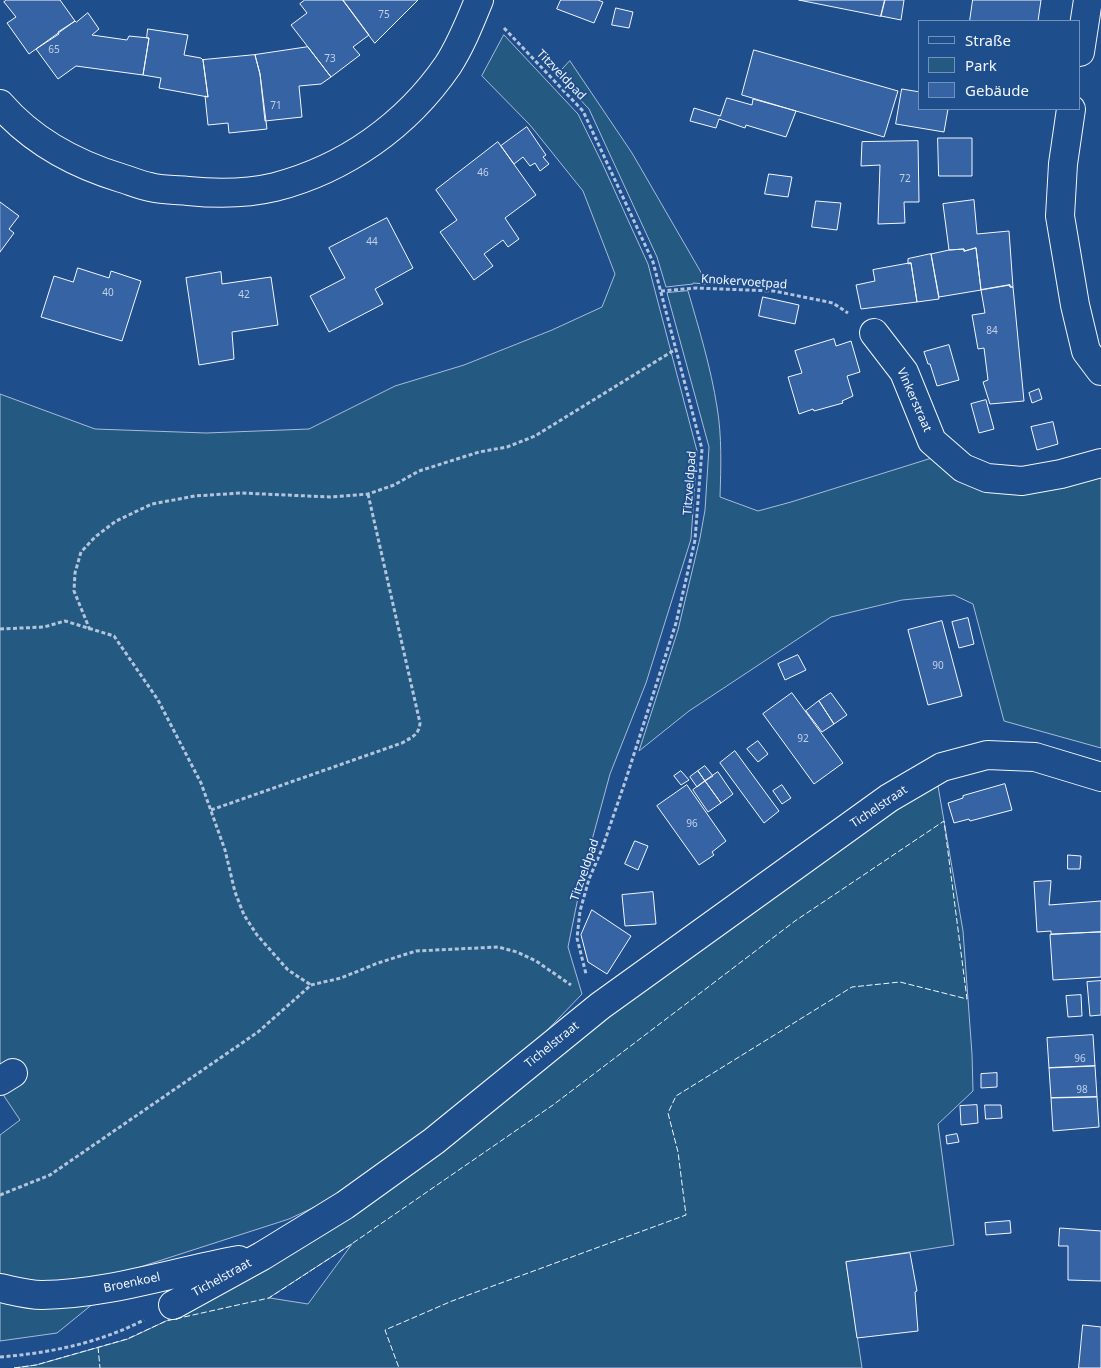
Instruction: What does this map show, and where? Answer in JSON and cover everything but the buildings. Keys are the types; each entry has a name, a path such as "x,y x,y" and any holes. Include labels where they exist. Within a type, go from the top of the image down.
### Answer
{"street":[{"path":"1081,46 1088,0"},
{"path":"0,104 8,114 44,144 94,170 152,188 216,194 274,187 315,173 350,157 389,130 416,104 448,65 469,26 479,1"},
{"path":"1071,110 1063,164 1060,216 1075,305 1086,351 1101,371"},
{"name":"Vinkerstraat","path":"874,333 904,372 932,441 963,468 988,478 1022,481 1061,474 1101,463"},
{"name":"Tichelstraat","path":"173,1305 262,1256 345,1205 434,1141 600,1006 890,798 942,767 987,755 1035,757 1101,777"},
{"name":"Broenkoel","path":"0,1288 40,1295 90,1292 155,1279 201,1267 262,1256"}],"path":[{"name":"Titzveldpad","path":"479,1 583,111 653,262 702,449 695,540 676,623 626,779 602,849 589,879 580,911 577,938 589,984 594,998 600,1006"},
{"name":"Knokervoetpad","path":"661,291 696,288 774,291 833,303 874,333"},
{"path":"90,630 74,590 75,573 81,552 95,537 116,521 152,504 195,496 241,493 330,497 368,494 394,485 418,471 479,452 507,448 535,436 676,348"},
{"path":"211,810 402,742 416,735 419,731 420,723 368,494"},
{"path":"0,629 44,628 65,621 114,636 158,700 201,783 225,850 235,892 244,915 257,935 288,970 311,985"},
{"path":"0,1195 50,1175 258,1032 311,985 341,978 416,950 498,947 517,952 536,961 600,1006"},
{"path":"0,1357 36,1354 83,1344 128,1328 173,1305"}],"green space":[{"path":"504,35 578,114 603,165 648,264 697,451 691,539 646,683 610,774 583,873 568,947 582,994 535,1043 386,1167 321,1204 289,1219 137,1268 57,1333 0,1341 0,1135 20,1120 0,1090 0,394 95,429 206,433 309,429 395,386 464,365 552,330 602,307 615,274 583,191 530,125 482,76"},
{"path":"570,61 632,153 706,284 693,283 666,287 657,257 589,109 557,75"},
{"path":"688,291 708,363 719,418 720,497 758,511 935,457 946,468 1101,476 1101,748 1004,721 973,604 954,595 902,600 831,617 689,711 639,751 678,630 705,510 709,447 667,293"},
{"path":"938,786 963,931 973,1091 938,1124 954,1245 846,1262 862,1368 14,1368 36,1365 128,1339 260,1272 382,1194 671,969 897,808","holes":["352,1244 308,1304 269,1298"]}],"fence":[{"path":"14,1368 36,1365 127,1339 166,1321 269,1298 353,1243 553,1105 795,921 944,821 967,999 900,982 852,987 676,1096 668,1113 678,1152 686,1215 452,1301 385,1330 399,1368"},
{"path":"98,1347 100,1368"}]}
